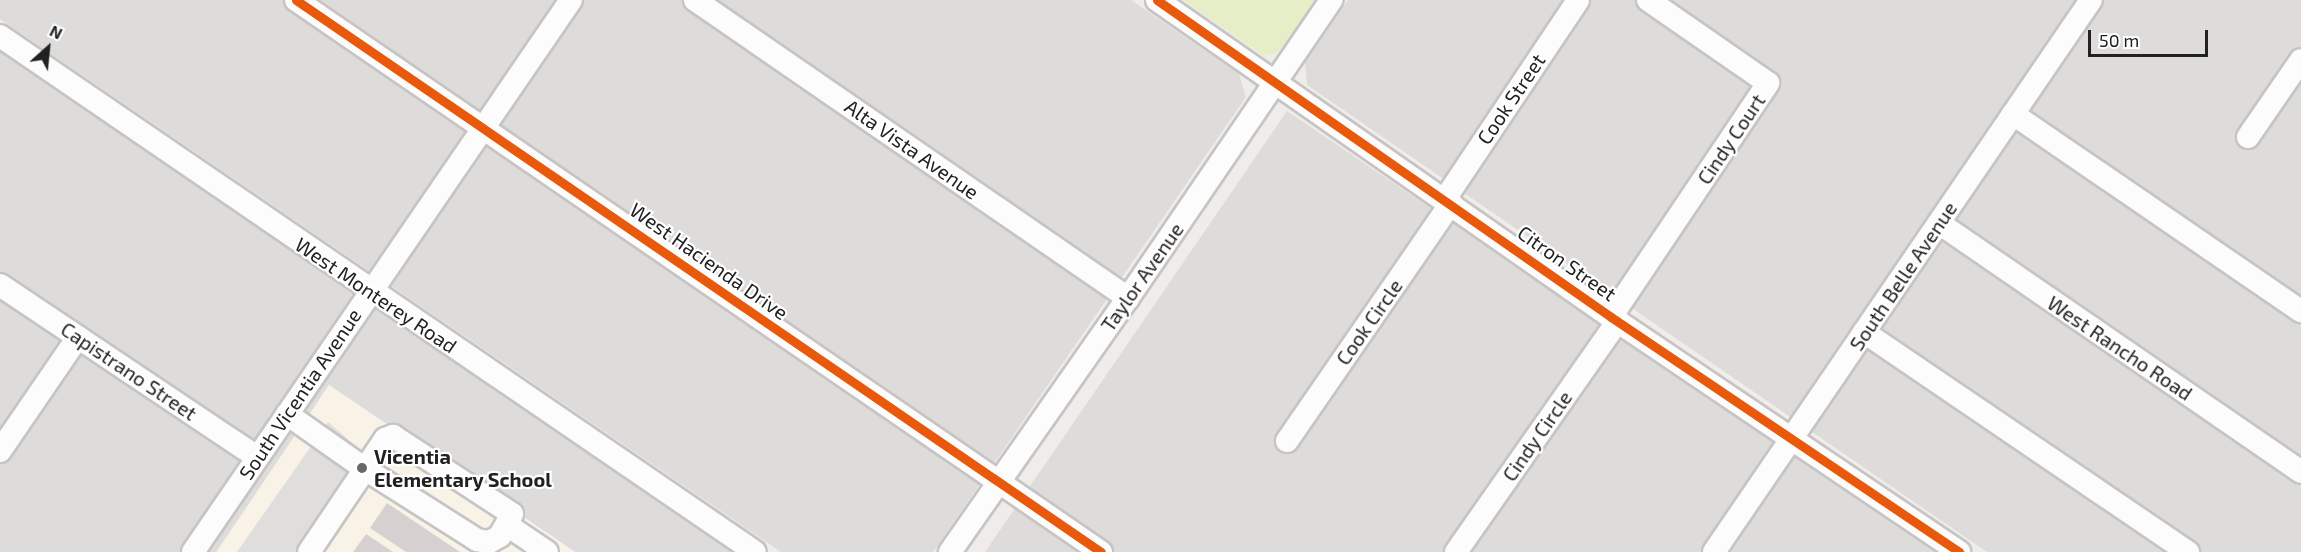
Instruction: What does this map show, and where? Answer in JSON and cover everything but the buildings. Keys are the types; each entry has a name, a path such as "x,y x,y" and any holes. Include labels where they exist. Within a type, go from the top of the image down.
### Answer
{"street":[{"name":"West Hacienda Drive","path":"296,0 1101,552"},
{"name":"South Vicentia Avenue","path":"193,552 571,0"},
{"name":"Alta Vista Avenue","path":"695,0 1128,298"},
{"name":"Citron Street","path":"1157,0 1615,319 1959,552"},
{"name":"Taylor Avenue","path":"950,552 1128,298 1331,0"},
{"name":"Cook Street","path":"1448,201 1578,0"},
{"name":"Cindy Court","path":"1615,319 1768,83 1648,0"},
{"name":"South Belle Avenue","path":"1714,552 2091,0"},
{"name":"West Monterey Road","path":"0,36 755,552"},
{"path":"2248,137 2301,60"},
{"path":"2013,114 2301,311"},
{"name":"Cook Circle","path":"1287,441 1448,201"},
{"name":"West Rancho Road","path":"1939,223 2301,472"},
{"name":"Capistrano Street","path":"0,285 257,458"},
{"name":"Cindy Circle","path":"1456,552 1615,319"},
{"path":"1864,332 2188,552"},
{"path":"0,451 78,337"},
{"path":"287,414 364,469 477,540 489,542 500,536 512,514 393,436 385,439 364,469 309,552"},
{"path":"507,525 547,552"}],"shaded area":[{"path":"0,0 1131,0 1239,74 1246,97 933,552 781,552 0,19"},
{"path":"1348,0 2301,0 2301,552 1987,552 1307,85 1305,62"},
{"path":"0,49 732,552 575,552 329,385 216,552 0,552"},
{"path":"1287,111 1939,552 985,552"},
{"name":"Vicentia Elementary School","path":"329,385 575,552 217,552"},
{"path":"328,422 381,468 323,552 237,552"}],"green space":[{"path":"1183,0 1315,0 1287,41 1275,54 1264,56"}],"cycle path":[{"path":"296,0 1101,552"},
{"path":"1157,0 1611,317 1959,552"}],"place":[{"name":"Vicentia Elementary School","path":"362,468"}]}
